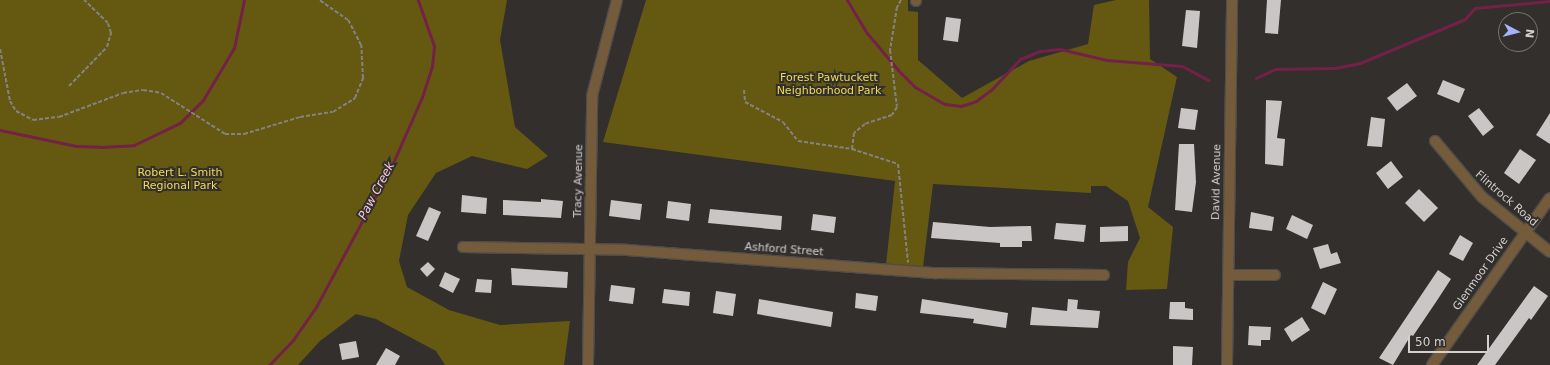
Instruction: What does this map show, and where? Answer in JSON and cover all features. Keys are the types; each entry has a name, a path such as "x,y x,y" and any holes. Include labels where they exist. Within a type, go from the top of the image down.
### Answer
{"street":[{"name":"Tracy Avenue","path":"588,365 592,96 617,0"},
{"name":"David Avenue","path":"1226,365 1232,0"},
{"name":"Flintrock Road","path":"1435,141 1468,184 1550,252"},
{"name":"Glenmoor Drive","path":"1432,365 1550,198"},
{"name":"Ashford Street","path":"463,247 589,249 909,271 1104,275"},
{"path":"1228,275 1275,275"}],"path":[{"path":"69,86 106,47 111,33 108,24 84,0"},
{"path":"0,49 10,101 16,112 33,120 59,118 133,91 153,90 173,100 216,130 234,135 255,132 300,117 333,112 354,98 363,78 361,45 348,20 318,0"},
{"path":"852,149 854,133 865,124 892,115 897,107 892,78 890,50 897,7 901,0"},
{"path":"744,90 745,102 783,122 798,141 852,149 898,164 909,271"}],"green space":[{"name":"Robert L. Smith Regional Park","path":"0,0 507,0 500,40 515,127 548,156 527,169 472,156 436,173 408,215 399,261 407,287 449,310 500,325 570,321 564,365 445,365 436,351 376,319 356,314 320,341 298,365 0,365"},
{"name":"Forest Pawtuckett Neighborhood Park","path":"646,0 908,0 908,11 918,12 918,60 962,98 1029,61 1088,44 1094,5 1116,0 1149,0 1150,59 1177,77 1148,207 1173,227 1167,289 1126,290 1128,262 1140,238 1128,201 1106,186 1091,186 1091,193 933,184 923,267 886,265 895,181 603,142"}],"building":[{"path":"1267,0 1281,0 1278,34 1265,33"},
{"path":"1186,10 1200,11 1197,48 1182,46"},
{"path":"946,17 961,19 958,42 943,40"},
{"path":"1443,80 1465,89 1459,103 1437,94"},
{"path":"1407,83 1417,96 1397,111 1387,98"},
{"path":"1266,100 1282,101 1277,138 1285,139 1283,166 1265,164"},
{"path":"1181,108 1198,110 1195,130 1178,128"},
{"path":"1479,108 1494,127 1483,136 1468,116"},
{"path":"1550,113 1550,144 1536,135"},
{"path":"1371,117 1385,119 1382,147 1367,146"},
{"path":"1179,144 1194,144 1196,182 1192,212 1175,210"},
{"path":"1520,149 1536,160 1519,184 1504,173"},
{"path":"1391,161 1403,177 1388,189 1376,173"},
{"path":"1419,189 1438,208 1424,222 1405,203"},
{"path":"462,195 487,198 486,214 461,212"},
{"path":"541,199 563,201 561,218 503,215 503,200 541,202"},
{"path":"611,200 642,204 640,220 609,216"},
{"path":"668,201 691,204 689,221 666,218"},
{"path":"429,207 441,212 428,241 416,236"},
{"path":"710,209 782,216 781,230 708,223"},
{"path":"1251,212 1274,217 1272,231 1249,228"},
{"path":"813,214 836,217 834,233 811,230"},
{"path":"1292,215 1313,225 1307,239 1286,229"},
{"path":"933,222 990,227 1031,226 1032,241 1022,241 1022,247 1000,247 1000,243 931,238"},
{"path":"1056,223 1086,225 1084,242 1054,239"},
{"path":"1128,226 1128,241 1100,242 1100,227"},
{"path":"1460,235 1473,243 1463,261 1449,254"},
{"path":"1328,244 1331,254 1337,252 1341,263 1320,269 1313,248"},
{"path":"428,262 435,269 427,277 420,269"},
{"path":"511,268 568,272 567,288 512,285"},
{"path":"1438,270 1451,279 1436,302 1413,336 1411,335 1393,365 1379,358"},
{"path":"445,272 460,279 453,293 439,286"},
{"path":"477,279 492,280 491,293 475,292"},
{"path":"1323,282 1337,289 1325,315 1311,308"},
{"path":"611,285 635,288 633,304 609,301"},
{"path":"1534,286 1548,296 1531,320 1529,318 1495,365 1477,365"},
{"path":"664,289 690,292 689,306 662,303"},
{"path":"716,291 736,294 733,316 713,313"},
{"path":"856,293 878,296 876,311 855,308"},
{"path":"759,299 833,312 831,327 757,314"},
{"path":"922,299 1008,313 1006,328 973,323 974,319 920,313"},
{"path":"1068,299 1078,300 1077,309 1100,311 1098,328 1030,325 1032,307 1067,311"},
{"path":"1170,302 1185,302 1185,308 1193,309 1193,320 1169,319"},
{"path":"1302,317 1310,330 1292,342 1284,329"},
{"path":"1249,326 1271,327 1270,340 1261,340 1261,346 1248,345"},
{"path":"356,341 359,357 342,360 339,344"},
{"path":"1173,346 1193,347 1192,365 1173,365"},
{"path":"386,348 400,356 395,365 376,365"}],"waterway":[{"path":"0,130 76,146 101,147 134,145 180,123 203,100 234,48 244,0"},
{"name":"Paw Creek","path":"269,365 293,340 316,307 392,165 422,97 432,66 434,46 418,0"},
{"path":"847,0 867,33 898,70 915,87 945,104 961,106 976,101 993,88 1020,59 1040,51 1060,49 1107,60 1182,66 1208,80"},
{"path":"1256,78 1275,69 1335,68 1360,63 1465,19 1475,8 1550,1"}]}
